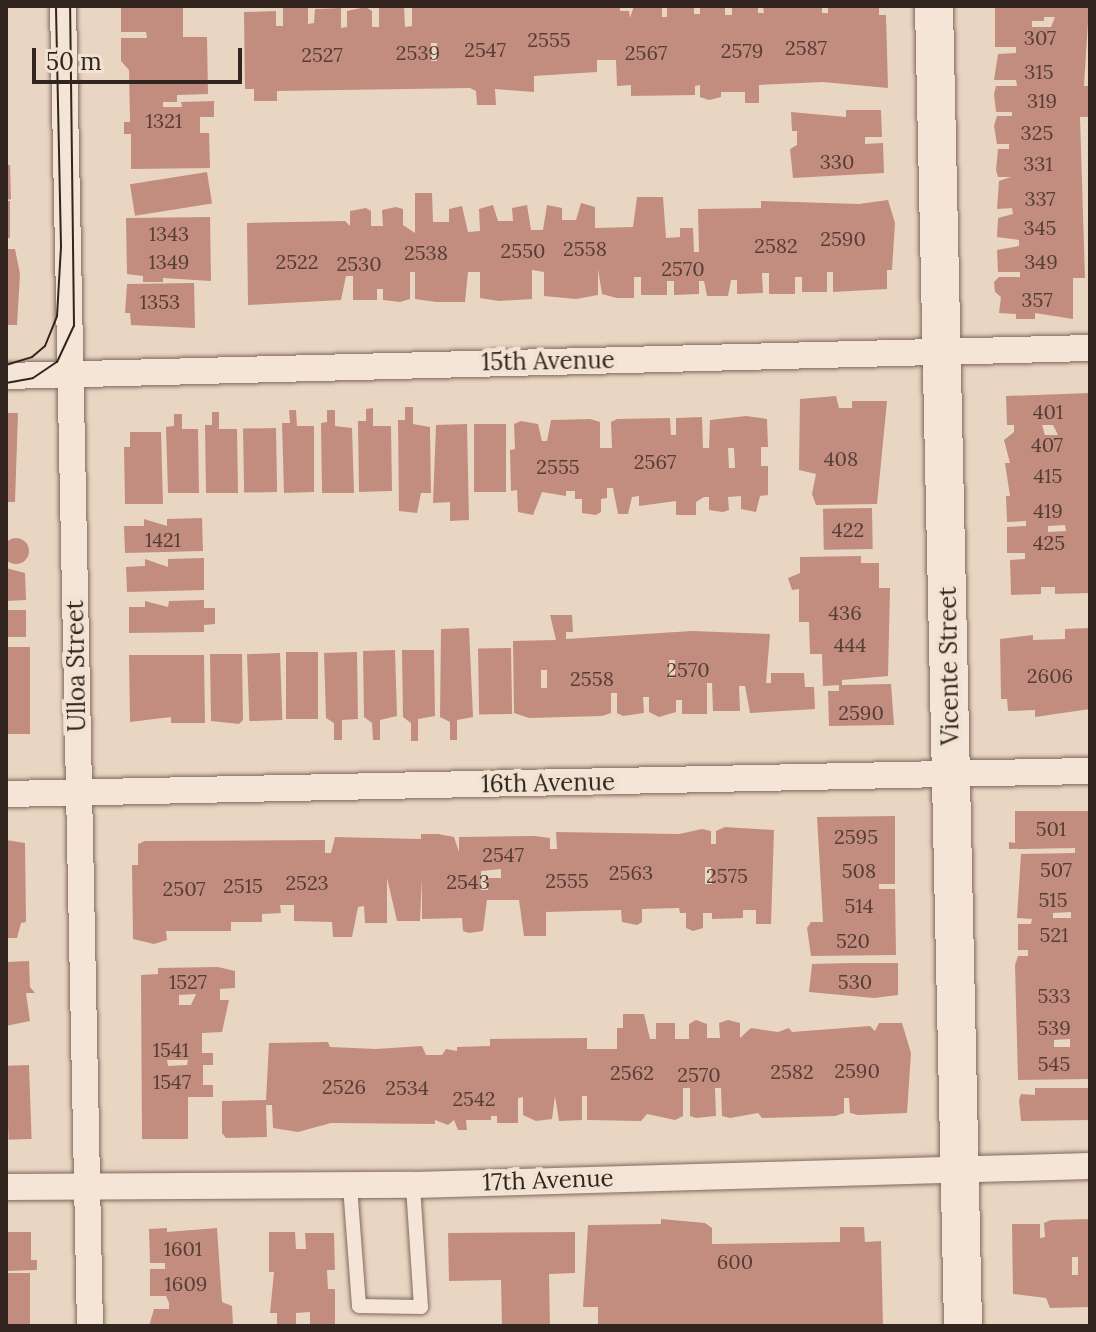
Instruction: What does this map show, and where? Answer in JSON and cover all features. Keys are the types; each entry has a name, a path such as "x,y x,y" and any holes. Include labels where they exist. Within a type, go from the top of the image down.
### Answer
{"street":[{"name":"Ulloa Street","path":"63,6 90,1326"},
{"name":"Vicente Street","path":"934,6 963,1326"},
{"name":"15th Avenue","path":"6,376 1090,348"},
{"name":"16th Avenue","path":"6,794 1090,771"},
{"name":"17th Avenue","path":"6,1187 413,1185 1090,1166"}],"lane":[{"path":"350,1186 359,1306 421,1307 413,1185"}],"building":[{"path":"121,6 183,6 183,37 207,37 208,94 177,95 177,102 163,102 163,107 182,107 181,102 214,101 214,117 200,117 200,133 209,133 210,168 131,169 131,134 124,134 124,122 130,122 129,70 121,61 121,38 147,38 146,32 121,32"},
{"path":"379,6 404,6 405,27 412,26 412,6 620,6 620,11 629,11 630,18 634,6 662,6 662,17 667,17 667,6 694,6 694,14 700,14 700,6 725,6 725,15 732,15 732,6 758,6 758,13 764,13 763,6 822,6 822,13 828,13 828,6 879,6 879,15 886,15 888,88 823,82 759,85 759,103 745,103 745,92 721,92 721,97 709,100 700,97 700,85 695,86 695,95 631,96 631,85 617,86 616,60 597,60 597,72 534,76 534,92 495,89 496,105 477,105 476,91 470,88 277,91 277,101 254,101 254,89 245,89 244,12 276,11 276,26 283,26 283,8 308,8 308,24 314,23 315,9 341,8 341,28 347,27 347,11 366,7 372,11 372,27 379,27","holes":["431,43 437,43 437,61 431,61"]},
{"path":"995,6 1089,6 1084,86 1090,86 1090,117 1080,117 1085,278 1073,278 1073,319 1035,313 1035,319 1016,319 1016,314 999,313 1001,297 995,292 994,282 999,277 1020,277 1020,272 998,272 997,250 1019,246 1019,240 997,237 998,218 1013,214 1012,208 997,209 999,181 1011,177 998,177 998,149 1009,149 1009,144 997,144 994,126 997,116 1012,116 1012,112 996,112 994,94 996,86 1017,86 1016,80 994,80 998,54 1016,53 1016,47 995,47","holes":["1055,17 1051,27 1032,27 1032,21"]},
{"path":"846,110 881,110 882,137 865,137 865,144 883,143 884,173 793,178 790,149 797,145 797,131 792,131 791,112 846,117"},
{"path":"6,165 10,165 11,199 6,200"},
{"path":"207,172 212,204 135,216 130,184"},
{"path":"415,193 432,193 433,222 449,222 449,209 462,206 468,232 480,231 479,209 493,205 498,221 513,221 512,208 527,205 531,230 543,230 547,205 562,208 562,220 576,220 581,203 595,207 595,228 633,227 637,197 663,197 666,238 680,237 680,228 693,228 694,252 699,252 698,209 761,208 761,201 859,204 888,200 895,223 892,270 887,270 887,289 833,292 833,272 827,272 827,292 802,292 802,277 795,277 795,294 769,294 769,273 762,273 763,293 737,294 737,280 731,280 728,296 707,296 704,281 699,281 699,294 674,295 674,281 667,281 667,295 641,295 641,277 634,277 634,298 617,298 602,294 598,269 598,295 576,299 544,296 544,272 532,270 532,299 499,301 480,298 480,272 468,272 465,302 415,299 415,272 410,272 410,299 400,302 383,300 383,289 377,289 377,300 353,300 353,276 346,276 341,300 248,305 247,223 345,221 350,226 350,211 366,208 371,211 371,226 383,226 382,210 396,207 403,209 403,225 415,233"},
{"path":"6,201 10,201 10,238 6,238"},
{"path":"210,217 211,281 163,278 163,282 143,282 143,276 127,274 126,218"},
{"path":"6,249 15,249 20,274 17,325 6,325"},
{"path":"194,283 195,328 131,325 130,313 125,313 127,284"},
{"path":"1090,393 1090,593 1055,594 1055,587 1041,587 1041,594 1011,595 1010,560 1025,559 1025,553 1007,553 1007,527 1026,526 1026,521 1007,522 1006,496 1010,496 1005,463 1010,463 1004,440 1014,432 1014,425 1007,425 1006,396","holes":["1042,425 1053,425 1058,435 1045,435","1065,525 1066,531 1048,532 1048,526"]},
{"path":"836,396 839,408 852,408 852,401 887,401 877,504 816,505 812,494 816,474 799,470 800,399"},
{"path":"405,407 413,407 413,424 430,427 431,493 421,493 417,513 399,511 398,420 405,420"},
{"path":"373,408 373,426 391,426 392,491 359,492 358,421 366,421 366,409"},
{"path":"289,410 296,410 297,426 314,426 314,492 284,493 282,423 290,423"},
{"path":"327,410 335,410 335,426 352,428 354,493 322,493 321,423 327,422"},
{"path":"212,412 219,412 219,429 237,429 238,493 206,493 205,425 212,425"},
{"path":"6,413 18,413 15,502 6,502"},
{"path":"174,414 182,414 182,429 198,429 199,493 168,493 166,427 174,426"},
{"path":"746,416 767,419 768,447 761,447 761,466 768,466 768,495 760,496 756,512 741,509 741,496 728,497 729,510 723,512 709,510 709,497 704,497 696,502 696,515 676,515 676,501 639,506 639,496 632,497 628,514 618,514 613,488 607,488 607,498 601,499 601,512 596,515 582,513 582,499 575,499 575,491 566,491 566,496 542,492 533,515 518,512 517,490 511,491 510,450 515,449 514,424 521,421 538,424 542,441 547,441 551,420 590,419 600,422 600,448 612,448 611,422 617,419 670,418 671,435 676,435 676,418 702,417 703,448 709,448 710,420","holes":["728,448 734,448 735,468 729,468"]},
{"path":"467,424 469,520 450,521 450,502 433,503 436,425"},
{"path":"474,424 506,424 506,492 474,492"},
{"path":"276,428 277,492 244,493 243,429"},
{"path":"130,432 161,432 163,504 125,504 124,447 130,447"},
{"path":"872,508 873,549 824,550 823,509"},
{"path":"202,518 203,551 125,553 124,526 144,526 144,519 167,526 167,519"},
{"path":"16,538 25,542 29,551 25,560 16,564 7,560 3,551 7,542"},
{"path":"861,556 861,563 879,563 879,588 890,588 888,676 842,680 842,685 891,684 894,725 829,726 828,691 839,691 839,685 823,686 822,654 810,654 809,622 799,622 799,589 792,590 788,578 800,573 800,557"},
{"path":"204,558 204,590 127,592 126,567 145,566 145,559 168,567 168,559"},
{"path":"6,568 25,573 26,600 6,601"},
{"path":"204,600 204,608 215,608 215,624 204,625 204,632 129,633 129,607 145,607 145,601 168,607 169,601"},
{"path":"6,610 26,610 26,637 6,637"},
{"path":"550,615 572,615 573,632 566,632 566,639 692,631 770,634 766,683 771,683 771,673 804,673 805,687 814,687 815,709 750,713 745,686 739,686 740,711 713,711 712,683 707,683 707,714 682,714 682,700 676,700 676,712 659,717 649,712 649,697 643,697 644,713 623,716 617,713 617,693 611,693 611,713 602,716 529,718 514,713 513,641 556,640","holes":["669,660 675,660 675,677 669,678","541,670 547,670 547,688 541,688"]},
{"path":"469,628 473,717 457,720 457,740 450,740 450,722 440,717 441,629"},
{"path":"1090,628 1090,709 1035,717 1035,710 1008,711 1007,699 1001,699 1000,639 1033,635 1033,640 1065,639 1065,629"},
{"path":"6,647 30,647 30,734 6,734"},
{"path":"511,648 512,714 479,715 478,649"},
{"path":"395,650 397,716 380,720 380,740 373,740 372,723 364,717 363,651"},
{"path":"402,650 434,650 435,716 418,719 418,741 411,741 411,723 403,717"},
{"path":"286,652 318,652 318,719 286,719"},
{"path":"357,652 358,719 342,720 342,740 334,740 334,723 326,718 324,653"},
{"path":"280,653 282,720 249,721 247,654"},
{"path":"210,654 242,654 243,720 239,724 211,721"},
{"path":"129,655 204,655 205,723 171,723 171,717 130,722"},
{"path":"1015,811 1090,811 1090,1079 1018,1080 1015,965 1018,956 1028,956 1028,950 1018,950 1018,924 1031,924 1032,919 1017,918 1021,854 1075,853 1075,848 1009,849 1009,842 1015,843","holes":["1071,912 1071,918 1053,918 1053,913","1070,1039 1070,1047 1054,1047 1054,1040"]},
{"path":"895,816 895,884 879,884 879,889 895,889 896,955 811,956 807,928 811,922 823,922 817,817"},
{"path":"725,827 774,830 771,924 756,924 756,910 743,910 743,918 712,919 712,913 703,913 703,928 693,931 686,928 686,913 680,913 679,908 642,909 642,922 637,925 622,922 621,910 546,912 546,936 524,936 519,900 487,900 483,931 469,933 463,931 462,918 422,919 422,877 420,921 397,921 387,878 387,923 365,923 364,906 358,907 352,937 333,937 332,922 294,921 294,905 280,905 281,913 262,914 262,922 231,922 231,931 166,931 167,940 154,944 133,939 132,865 138,865 138,844 145,841 325,840 325,853 331,853 335,837 421,839 421,834 438,834 454,837 459,852 459,837 535,836 550,838 550,849 557,849 556,832 679,834 702,829 711,831 711,844 716,844 716,831","holes":["705,867 711,867 712,884 705,884","501,869 501,878 487,878 488,890 481,890 481,871"]},
{"path":"6,840 25,843 26,922 21,923 17,938 6,938"},
{"path":"29,961 30,987 35,993 26,993 30,1021 6,1026 6,962"},
{"path":"898,963 898,995 874,998 809,992 812,964"},
{"path":"218,967 235,971 235,988 220,989 220,1000 229,1000 222,1032 202,1033 202,1053 213,1053 213,1065 203,1065 203,1085 213,1085 213,1097 188,1097 188,1139 142,1139 141,975 158,974 158,968","holes":["196,994 191,1005 179,1005 179,995","167,1060 188,1060 187,1065 168,1066"]},
{"path":"623,1014 644,1014 650,1039 656,1039 656,1023 675,1023 675,1039 689,1039 689,1024 696,1020 707,1024 707,1038 720,1038 719,1023 728,1020 740,1023 740,1038 751,1028 778,1032 789,1028 792,1032 870,1026 875,1031 879,1023 902,1023 911,1053 907,1113 858,1115 850,1113 849,1098 844,1098 844,1113 835,1116 762,1118 758,1113 730,1118 722,1116 721,1088 715,1088 716,1116 696,1118 690,1116 690,1088 683,1088 683,1116 675,1120 647,1114 641,1121 587,1120 587,1096 582,1096 582,1120 559,1121 555,1096 552,1119 536,1121 523,1115 523,1097 518,1098 518,1123 497,1123 497,1116 491,1116 491,1120 466,1120 467,1130 458,1130 454,1120 448,1125 435,1120 435,1124 331,1123 298,1132 273,1128 272,1105 266,1105 267,1137 226,1138 222,1133 222,1101 266,1100 269,1043 328,1042 330,1047 376,1049 422,1046 426,1055 442,1055 446,1049 457,1051 457,1047 490,1046 490,1039 587,1038 587,1049 617,1049 617,1028 623,1028"},
{"path":"29,1065 32,1139 9,1140 6,1066"},
{"path":"1035,1088 1090,1088 1090,1120 1021,1121 1021,1094 1035,1095"},
{"path":"661,1219 705,1223 712,1228 712,1244 840,1242 840,1227 864,1227 865,1242 881,1241 883,1326 598,1326 598,1307 583,1307 588,1225 661,1224"},
{"path":"1090,1219 1090,1307 1050,1308 1046,1298 1013,1294 1012,1224 1040,1224 1040,1238 1045,1237 1044,1223","holes":["1072,1257 1078,1257 1078,1275 1072,1275"]},
{"path":"167,1228 167,1232 217,1228 222,1302 232,1306 233,1326 149,1326 154,1309 169,1309 169,1303 166,1296 150,1296 150,1269 165,1269 165,1263 150,1263 149,1229"},
{"path":"6,1232 31,1232 31,1260 37,1260 37,1270 6,1271"},
{"path":"269,1232 295,1232 296,1249 306,1249 305,1233 334,1233 335,1270 327,1270 328,1289 335,1289 335,1326 310,1326 310,1312 296,1313 296,1326 277,1326 277,1313 270,1313 274,1272 269,1272"},
{"path":"575,1232 575,1273 549,1274 550,1326 502,1326 501,1280 449,1281 448,1233"},
{"path":"6,1273 30,1273 30,1326 6,1326"}],"tram line":[{"path":"6,365 32,357 45,346 57,316 61,247 56,6"},
{"path":"6,383 33,378 57,362 74,326 70,6"}]}
